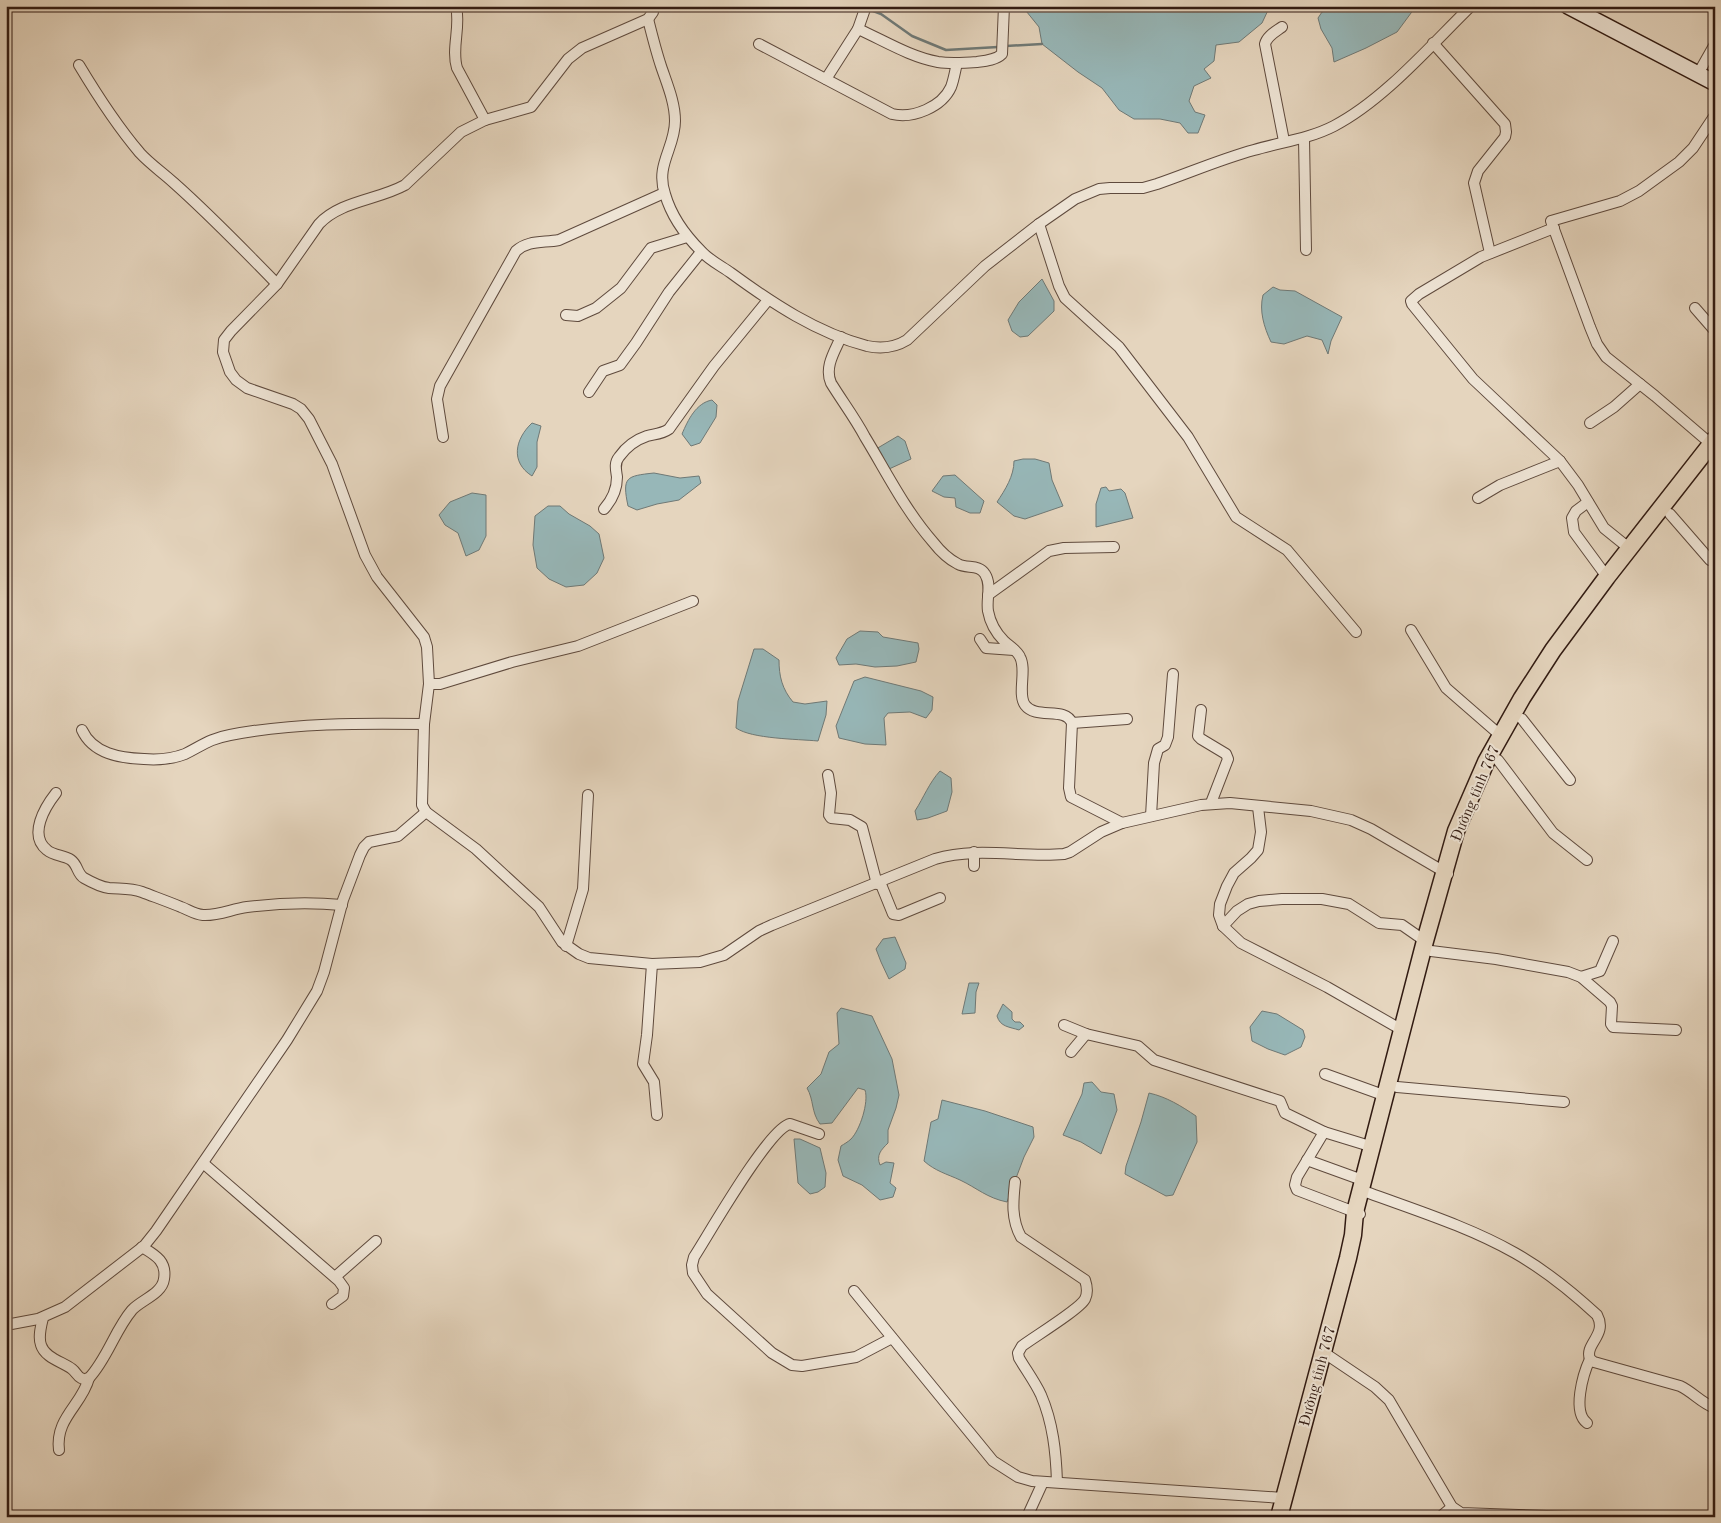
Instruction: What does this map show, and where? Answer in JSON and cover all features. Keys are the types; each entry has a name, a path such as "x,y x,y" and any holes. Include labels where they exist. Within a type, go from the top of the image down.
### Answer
{"main road":[{"name":"Đường tỉnh 767","path":"1448,874 1498,760 1522,718 1568,644 1670,514 1713,446"},
{"name":"Đường tỉnh 767","path":"1367,1187 1373,1147 1392,1092 1448,874 1456,831 1486,762 1500,735 1552,650 1607,577 1713,446"},
{"name":"Đường tỉnh 767","path":"1279,1517 1353,1235 1392,1102 1402,1030 1428,946"}],"street":[{"path":"456,6 459,23 455,62 485,120"},
{"path":"654,6 653,12 648,19 582,48 568,59 531,107 485,120 461,132 405,185 326,216 318,224 277,284 224,340 223,352 236,380 247,388 293,404 301,409 309,419 332,464 365,555 377,577 424,637 427,646 429,684 424,724 421,800 426,812 476,849 539,906 557,937 566,946 589,958 652,964 714,960 759,931 772,925 935,859 952,854 974,852 1064,854 1101,832 1122,823 1211,803 1230,803 1311,811 1351,820 1371,829 1448,874"},
{"path":"858,29 919,57 937,62 957,63 997,58 1002,54 1004,6"},
{"path":"648,19 654,45 674,105 674,133 662,166 661,176 664,193 671,210 688,236 702,252 768,300 808,322 868,346 893,347 910,338 985,266 1075,199 1100,189 1143,188 1251,151 1304,138 1334,126 1351,116 1389,86 1471,6"},
{"path":"1568,6 1715,83"},
{"path":"826,79 858,29 866,8"},
{"path":"1282,27 1270,35 1265,44 1284,142"},
{"path":"1433,43 1505,124 1505,137 1478,171 1474,183 1490,253"},
{"path":"758,44 892,114 900,116 916,114 926,110 946,95 954,80 957,63"},
{"path":"1698,74 1715,44"},
{"path":"79,65 100,100 139,152 236,242 277,284"},
{"path":"1713,446 1606,356 1597,344 1551,221 1620,201 1639,191 1679,162 1693,148 1715,115"},
{"path":"1304,138 1306,250"},
{"path":"443,437 437,399 440,386 516,251 529,243 546,243 559,240 664,193"},
{"path":"1039,224 1059,286 1065,298 1119,347 1188,437 1236,517 1287,550 1356,632"},
{"path":"1554,228 1490,253 1412,298 1412,304 1473,378 1560,461 1604,528 1630,549"},
{"path":"566,315 578,316 596,308 622,288 651,248 688,236"},
{"path":"589,392 603,371 620,365 670,292 702,252"},
{"path":"604,509 614,494 617,479 617,460 630,444 647,436 664,432 669,428 714,366 768,300"},
{"path":"1695,308 1715,331"},
{"path":"842,337 828,369 830,383 865,436 916,523 948,558 960,566 975,567 984,572 988,580 988,611 992,626 1003,640 1020,656 1023,666 1023,698 1025,705 1031,710 1070,718 1072,723 1069,788 1071,797 1122,823"},
{"path":"1590,423 1614,407 1640,384"},
{"path":"1478,498 1500,484 1560,461"},
{"path":"1588,502 1572,518 1574,532 1607,577"},
{"path":"1670,514 1710,560"},
{"path":"988,595 1049,551 1064,548 1114,547"},
{"path":"429,684 440,684 512,662 578,646 693,602"},
{"path":"1411,630 1446,688 1500,735"},
{"path":"980,639 986,648 1014,650"},
{"path":"1151,816 1154,764 1158,749 1165,744 1168,738 1173,674"},
{"path":"1201,710 1198,736 1226,754 1228,759 1211,803"},
{"path":"1522,718 1570,780"},
{"path":"1072,723 1127,719"},
{"path":"82,730 86,739 94,747 104,752 136,759 160,760 187,753 209,740 274,728 424,724"},
{"path":"1498,760 1553,833 1587,860"},
{"path":"828,776 830,794 829,815 831,818 850,820 862,827 879,883 893,914 899,915 940,898"},
{"path":"56,793 40,821 39,840 46,850 73,861 82,877 101,886 143,892 194,914 204,915 216,915 235,909 275,904 316,903 342,905"},
{"path":"566,946 583,889 588,795"},
{"path":"1258,807 1261,832 1258,850 1252,858 1234,873 1227,886 1220,904 1219,914 1223,926 1241,943 1327,986 1402,1030"},
{"path":"6,1325 43,1318 66,1307 142,1247 156,1231 287,1040 317,991 342,905 360,855 369,842 398,836 426,812"},
{"path":"974,852 974,866"},
{"path":"1223,926 1237,911 1254,903 1282,899 1322,899 1349,904 1379,923 1402,925 1428,946 1568,972 1580,977 1610,1002 1612,1006 1611,1024 1613,1027 1676,1030"},
{"path":"1580,977 1600,970 1613,941"},
{"path":"652,964 643,1064 654,1082 657,1115"},
{"path":"1064,1025 1086,1034 1138,1046 1154,1060 1280,1101 1285,1113 1324,1132 1373,1147"},
{"path":"1071,1052 1086,1034"},
{"path":"1325,1074 1392,1092 1564,1102"},
{"path":"820,1134 790,1124 782,1128 750,1169 694,1257 693,1273 707,1294 772,1353 792,1365 802,1366 856,1357 892,1338"},
{"path":"1324,1132 1297,1177 1295,1185 1297,1190 1359,1213"},
{"path":"1307,1160 1460,1226 1515,1253 1569,1288 1598,1315 1601,1329 1589,1352 1590,1359 1584,1372 1580,1400 1580,1414 1582,1420 1587,1424"},
{"path":"203,1164 336,1277 343,1287 344,1293 342,1298 332,1304"},
{"path":"1015,1182 1013,1215 1016,1228 1021,1237 1085,1280 1087,1288 1085,1299 1078,1308 1022,1346 1018,1353 1019,1358 1041,1394 1052,1429 1056,1446 1057,1482"},
{"path":"336,1277 376,1241"},
{"path":"59,1450 58,1439 62,1424 88,1378 111,1346 131,1311 159,1290 163,1283 164,1267 161,1261 142,1247"},
{"path":"854,1292 993,1461 1018,1477 1043,1482 1283,1498"},
{"path":"43,1318 40,1339 43,1349 72,1369 80,1377 88,1378"},
{"path":"1323,1352 1375,1387 1389,1400 1450,1511"},
{"path":"1590,1359 1594,1362 1680,1386 1704,1404 1715,1408"},
{"path":"1027,1517 1043,1482"},
{"path":"1440,1517 1450,1511 1576,1517"}],"water":[{"path":"1022,6 1270,6 1262,23 1239,42 1216,45 1214,61 1204,69 1211,78 1194,86 1189,101 1195,112 1205,115 1198,133 1188,133 1180,123 1160,119 1134,119 1119,110 1102,88 1042,44 1039,27"},
{"path":"1336,6 1414,6 1414,9 1397,32 1334,62 1332,48 1321,29 1318,18 1322,12"},
{"path":"1042,279 1054,301 1054,311 1028,336 1020,337 1012,331 1008,320 1019,302"},
{"path":"1273,287 1280,290 1295,291 1342,317 1331,341 1328,354 1322,340 1307,336 1284,344 1271,342 1264,325 1262,301 1263,295"},
{"path":"712,400 717,405 716,417 700,443 691,446 682,434 684,429 697,408"},
{"path":"532,423 541,426 537,442 537,467 532,476 520,464 517,450 522,436"},
{"path":"898,436 905,441 911,459 889,469 876,449"},
{"path":"1035,459 1049,463 1052,480 1063,506 1025,519 1014,516 997,502 1011,477 1014,461"},
{"path":"654,473 680,478 699,476 701,483 679,500 637,510 628,506 626,484 628,480 637,475"},
{"path":"955,475 984,501 980,513 970,513 956,507 955,498 944,497 932,491 943,476"},
{"path":"1106,487 1109,491 1121,489 1125,493 1133,518 1096,527 1096,504 1101,488"},
{"path":"472,493 486,495 486,536 479,550 466,556 458,533 445,525 439,515 450,502"},
{"path":"548,506 560,506 599,534 604,558 597,573 584,585 566,587 549,579 537,568 533,545 535,516"},
{"path":"860,631 878,632 883,637 918,643 919,649 916,662 897,666 875,667 856,664 839,665 836,658 847,639"},
{"path":"754,649 763,649 779,660 782,682 793,702 805,704 827,701 826,715 818,741 763,736 743,732 736,728 738,701"},
{"path":"865,677 921,691 933,697 932,710 926,718 910,712 888,713 884,718 886,745 865,744 839,738 836,726 854,681"},
{"path":"940,771 951,778 952,792 947,811 917,820 915,811"},
{"path":"895,937 906,963 905,969 889,979 876,949 883,939"},
{"path":"969,983 979,983 976,992 975,1013 962,1014"},
{"path":"1003,1004 1012,1012 1012,1019 1024,1026 1019,1030 1006,1026 998,1020 997,1016"},
{"path":"841,1008 872,1016 892,1059 899,1095 888,1130 888,1143 881,1150 879,1158 880,1165 886,1162 894,1163 890,1183 896,1188 893,1197 880,1200 862,1185 843,1176 838,1160 841,1146 851,1139 860,1123 865,1108 865,1090 858,1088 832,1123 820,1124 815,1115 807,1088 821,1074 829,1052 839,1044 837,1013"},
{"path":"1262,1011 1277,1014 1303,1030 1305,1037 1301,1047 1285,1055 1252,1041 1250,1027"},
{"path":"1092,1082 1101,1092 1114,1094 1117,1110 1101,1154 1081,1142 1063,1135 1082,1094 1084,1083"},
{"path":"1149,1093 1168,1099 1196,1116 1197,1142 1173,1195 1166,1196 1125,1174"},
{"path":"942,1100 985,1111 1033,1127 1034,1137 1024,1157 1007,1202 988,1195 937,1170 924,1161 931,1122 938,1119"},
{"path":"794,1139 800,1139 820,1148 826,1173 825,1187 818,1192 810,1194 798,1183"}],"waterway":[{"path":"868,9 881,14 912,36 946,50 998,47"},
{"path":"1006,46 1042,44"}]}
